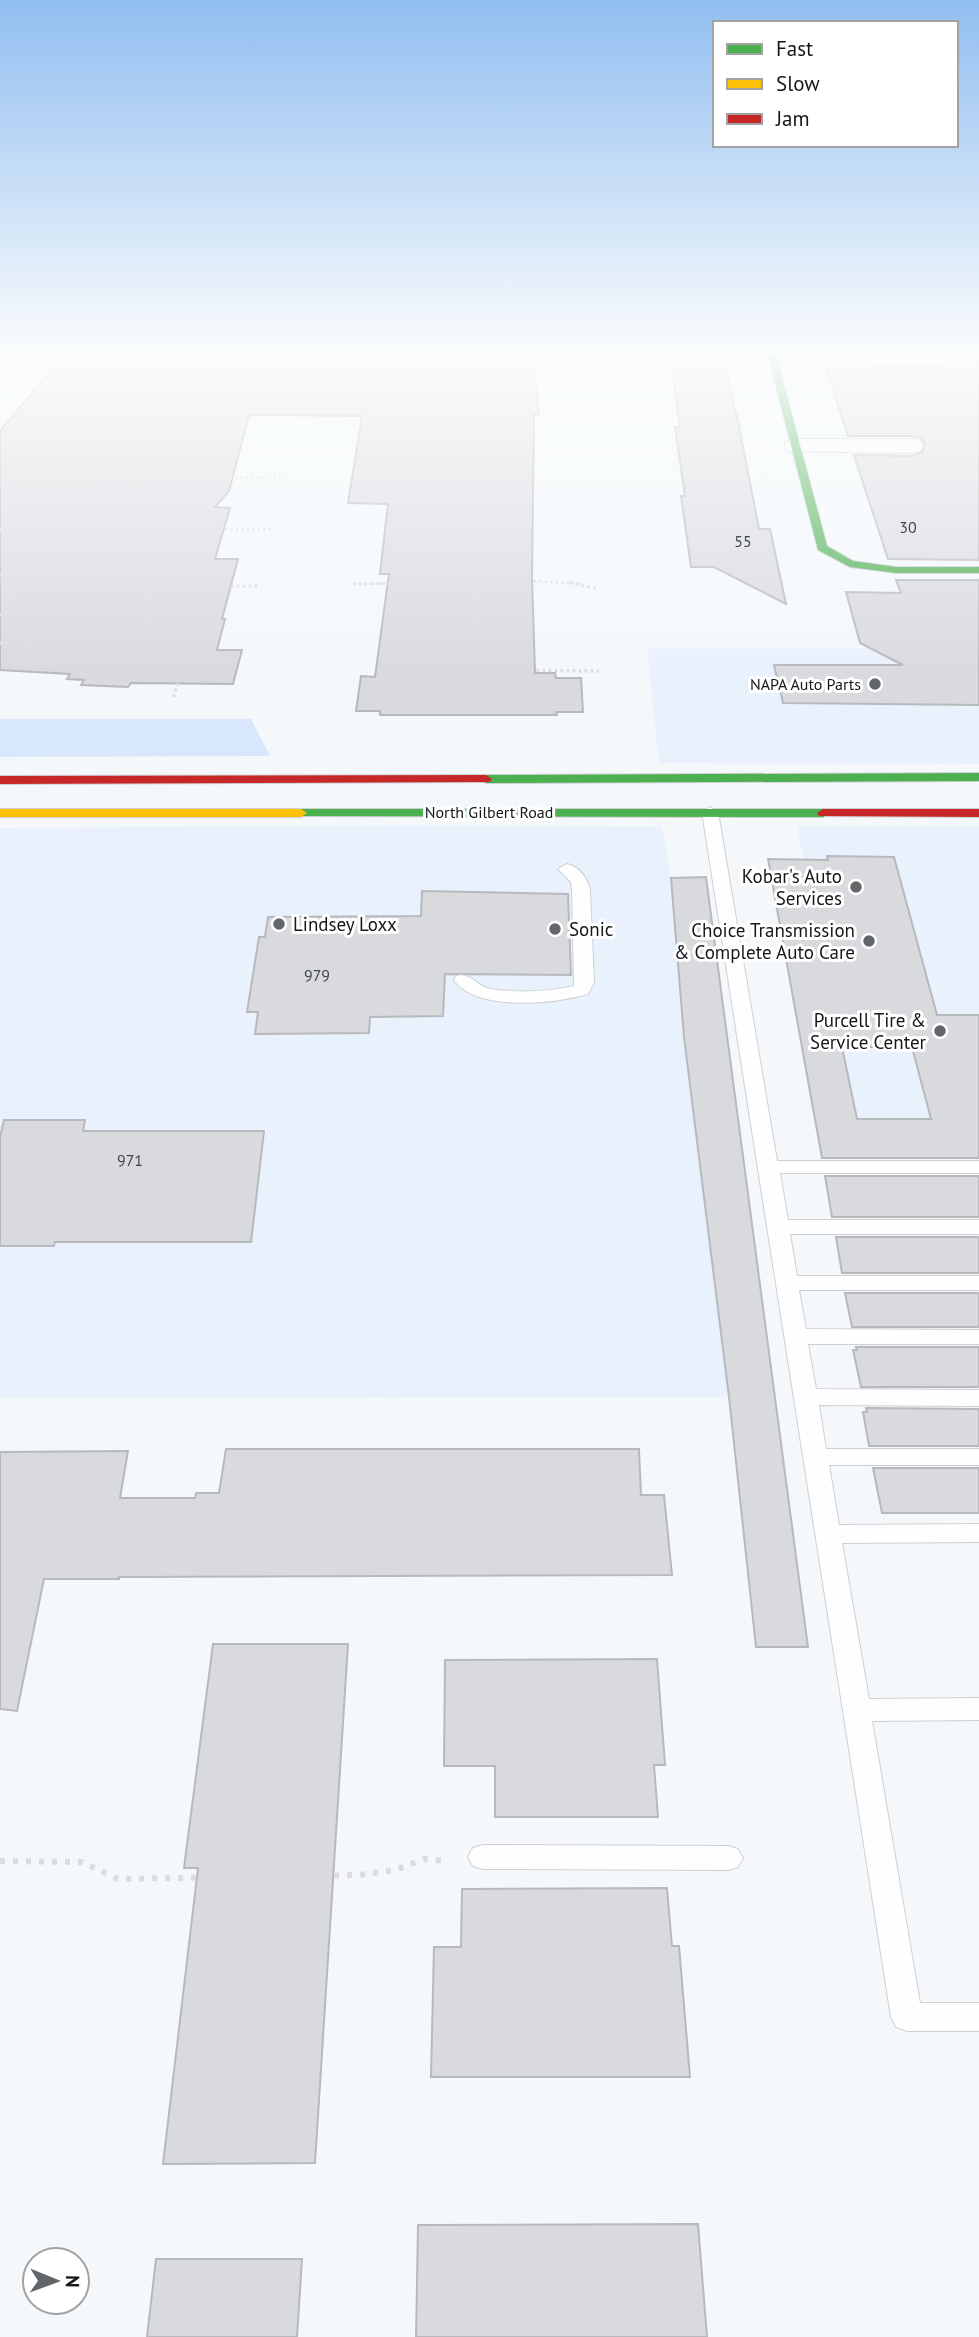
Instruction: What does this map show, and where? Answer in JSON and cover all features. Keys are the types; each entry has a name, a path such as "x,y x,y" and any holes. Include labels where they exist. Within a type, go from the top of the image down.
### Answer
{"main road":[{"path":"798,457 822,548 850,564 896,569 979,570"},
{"name":"North Gilbert Road","path":"0,780 979,778"},
{"path":"212,812 234,799 258,794 394,794 407,791 417,779"},
{"name":"North Gilbert Road","path":"0,813 979,813"}],"lane":[{"path":"710,812 907,2017 979,2017"},
{"path":"463,980 472,990 487,994 555,995 581,989 585,983 581,890 579,880 567,869"},
{"path":"767,1167 979,1167"},
{"path":"777,1227 979,1227"},
{"path":"786,1283 979,1283"},
{"path":"795,1336 979,1337"},
{"path":"805,1397 979,1398"},
{"path":"815,1457 979,1457"},
{"path":"828,1534 979,1533"},
{"path":"857,1710 979,1709"},
{"path":"483,1857 728,1858"}],"path":[{"path":"0,476 25,482 83,487 182,478 285,477"},
{"path":"122,580 138,531 163,516 169,494 182,478"},
{"path":"1,527 42,521 81,522 120,525 138,531 189,535 208,534 217,530 272,528"},
{"path":"40,574 76,556 85,548 81,522"},
{"path":"0,615 6,614 23,579 40,574 83,569 154,590 257,586"},
{"path":"0,575 30,576"},
{"path":"479,582 476,656 478,667 502,670 599,671"},
{"path":"353,584 566,582 598,589"},
{"path":"154,590 150,592 141,611 146,633 171,660 179,675 174,697"},
{"path":"0,643 49,644 90,651 157,647"},
{"path":"0,1861 82,1863 118,1879 359,1875 395,1870 424,1859 442,1862 483,1857"}],"shaded area":[{"path":"647,648 979,648 979,764 659,763"},
{"path":"0,719 251,719 270,756 0,757"},
{"path":"406,825 662,827 671,878 684,1037 729,1397 0,1398 0,828"},
{"path":"797,826 979,826 979,1119 857,1119"}],"building":[{"path":"0,457 238,457 229,491 215,507 230,508 215,559 238,559 217,650 242,650 233,684 131,683 128,687 81,685 84,680 67,679 70,674 0,670"},
{"path":"355,457 533,457 532,577 535,673 555,673 556,678 581,678 583,712 556,712 557,715 380,715 380,711 356,711 361,676 375,677 389,574 380,574 388,504 348,503"},
{"path":"679,457 745,457 759,529 770,529 786,604 714,567 691,567 681,496 685,496"},
{"path":"855,457 979,457 979,560 888,559"},
{"path":"896,580 979,580 979,705 783,703 774,665 903,665 860,643 846,592 901,593"},
{"path":"827,856 894,857 937,1015 979,1015 979,1158 822,1158 768,859 828,860","holes":["842,1047 912,1047 931,1119 857,1119"]},
{"path":"706,877 808,1647 756,1647 729,1397 684,1037 671,878"},
{"path":"422,891 568,894 571,975 445,974 443,1016 370,1017 369,1033 255,1034 258,1012 247,1012 259,937 265,937 268,917 421,916"},
{"path":"4,1120 85,1120 83,1131 264,1131 251,1242 55,1242 54,1246 0,1246 0,1137"},
{"path":"825,1176 979,1176 979,1217 832,1217"},
{"path":"836,1237 979,1237 979,1273 842,1273"},
{"path":"845,1293 979,1293 979,1327 852,1327"},
{"path":"856,1347 979,1347 979,1387 861,1387 853,1350 857,1350"},
{"path":"866,1408 979,1409 979,1446 869,1446 863,1412 867,1412"},
{"path":"226,1449 639,1449 641,1495 664,1495 672,1575 44,1579 17,1711 0,1709 0,1452 128,1451 120,1498 195,1498 196,1493 219,1493"},
{"path":"873,1468 979,1468 979,1513 882,1513"},
{"path":"213,1644 348,1644 315,2163 163,2164 198,1868 184,1868"},
{"path":"657,1659 665,1765 654,1765 658,1817 495,1817 495,1766 444,1766 445,1660"},
{"path":"667,1888 672,1946 679,1946 690,2077 431,2077 434,1947 461,1947 462,1889"},
{"path":"698,2224 707,2337 416,2337 418,2225"},
{"path":"156,2259 302,2259 297,2337 147,2337"}],"traffic: fast":[{"path":"798,457 822,548 850,564 896,570 979,570"},
{"path":"486,779 979,777"},
{"path":"301,813 823,813"}],"traffic: slow":[{"path":"0,813 301,813"}],"traffic: jam":[{"path":"0,780 486,779"},
{"path":"823,813 979,813"}],"place":[{"name":"NAPA Auto Parts","path":"875,684"},
{"name":"Kobar's Auto Services","path":"856,887"},
{"name":"Lindsey Loxx","path":"279,924"},
{"name":"Sonic","path":"555,929"},
{"name":"Choice Transmission & Complete Auto Care","path":"869,941"},
{"name":"Purcell Tire & Service Center","path":"940,1031"}]}
